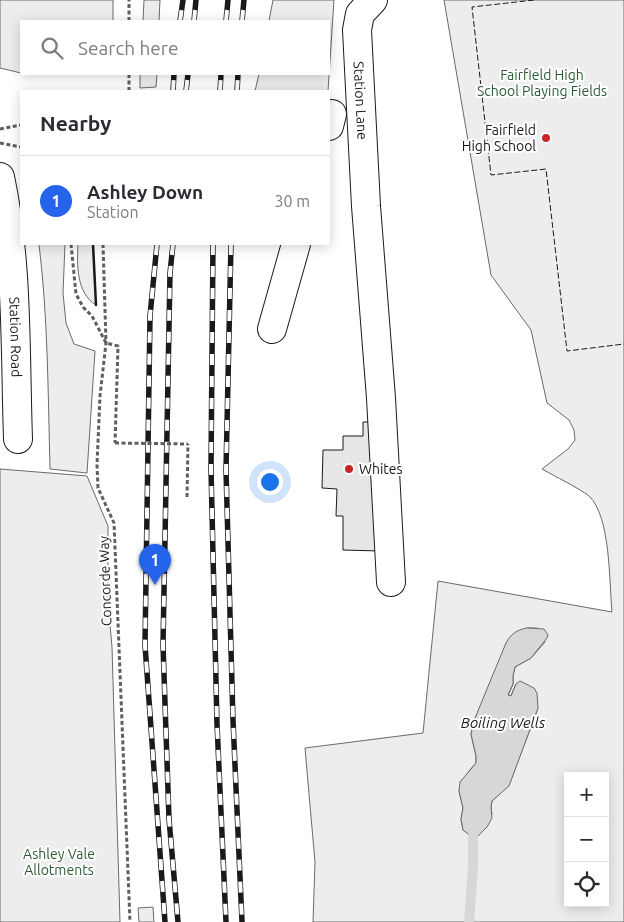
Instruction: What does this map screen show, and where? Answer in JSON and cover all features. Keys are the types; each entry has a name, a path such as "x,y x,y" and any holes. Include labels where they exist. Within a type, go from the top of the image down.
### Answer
{"street":[{"name":"Station Lane","path":"373,0 360,14 357,30 366,206 382,398 392,582"},
{"name":"Station Road","path":"2,194 12,261 18,439"},
{"path":"272,329 296,245"}],"path":[{"path":"129,0 129,20"},
{"path":"128,90 129,75"},
{"path":"0,129 20,125"},
{"path":"0,143 20,147"},
{"path":"71,245 76,294 92,316 106,343 118,346 115,388 115,443 188,444 186,497"},
{"name":"Concorde Way","path":"103,245 106,343 100,396 97,465 98,488 114,523 130,922"}],"green space":[{"path":"0,0 113,0 113,20 20,20 20,73 0,68"},
{"path":"144,0 160,0 159,20 143,20"},
{"path":"273,0 334,0 330,61 330,20 269,20"},
{"name":"Fairfield High School Playing Fields","path":"444,0 624,0 624,922 313,922 315,862 305,748 423,733 438,581 612,612 608,551 596,506 585,493 542,469 568,449 575,440 574,430 569,420 547,403 531,330 491,275","holes":["527,628 537,628 545,642 531,658 515,667 513,684 508,696 511,696 516,684 538,708 509,785 492,801 492,814 473,836 463,830 461,819 463,808 459,791 469,771 476,763 471,734 475,718"]},
{"path":"140,75 157,75 156,87 140,88"},
{"path":"259,75 329,75 328,90 255,90"},
{"path":"39,245 65,245 63,293 66,323 74,344 95,351 87,473 50,469 46,328"},
{"path":"78,245 93,245 96,305 89,300 81,286"},
{"name":"Ashley Vale Allotments","path":"0,469 87,476 108,526 108,603 112,647 120,922 0,922"},
{"path":"153,907 154,922 139,922 138,908"}],"water":[{"name":"Boiling Wells","path":"527,628 544,629 548,635 531,658 515,667 513,684 508,695 511,696 516,684 520,681 534,688 537,693 538,708 509,786 492,801 492,818 487,827 478,836 468,834 463,830 461,819 463,808 459,791 460,782 476,763 471,734 475,718 506,643 514,633"}],"building":[{"name":"Whites","path":"363,422 376,422 380,551 343,550 343,516 336,516 337,489 322,488 323,450 343,450 343,436 363,436"}],"waterway":[{"path":"469,922 473,836"}],"railway":[{"path":"180,20 183,0"},
{"path":"194,20 196,0"},
{"path":"226,20 228,0"},
{"path":"242,20 244,0"},
{"path":"173,90 174,75"},
{"path":"186,90 188,75"},
{"path":"220,90 221,75"},
{"path":"237,90 238,75"},
{"path":"157,245 150,316 145,645 165,922"},
{"path":"173,245 170,273 163,645 169,819 178,922"},
{"path":"213,245 211,469 217,724 226,922"},
{"path":"231,245 226,470 233,720 242,922"}],"fence":[{"path":"534,0 472,7 491,175 546,169 567,351 624,344"}],"wall":[{"path":"93,245 96,305"}],"place":[{"name":"Fairfield High School","path":"546,138"},
{"name":"Whites","path":"349,469"},
{"name":"Ashley Down","path":"155,585"}]}
